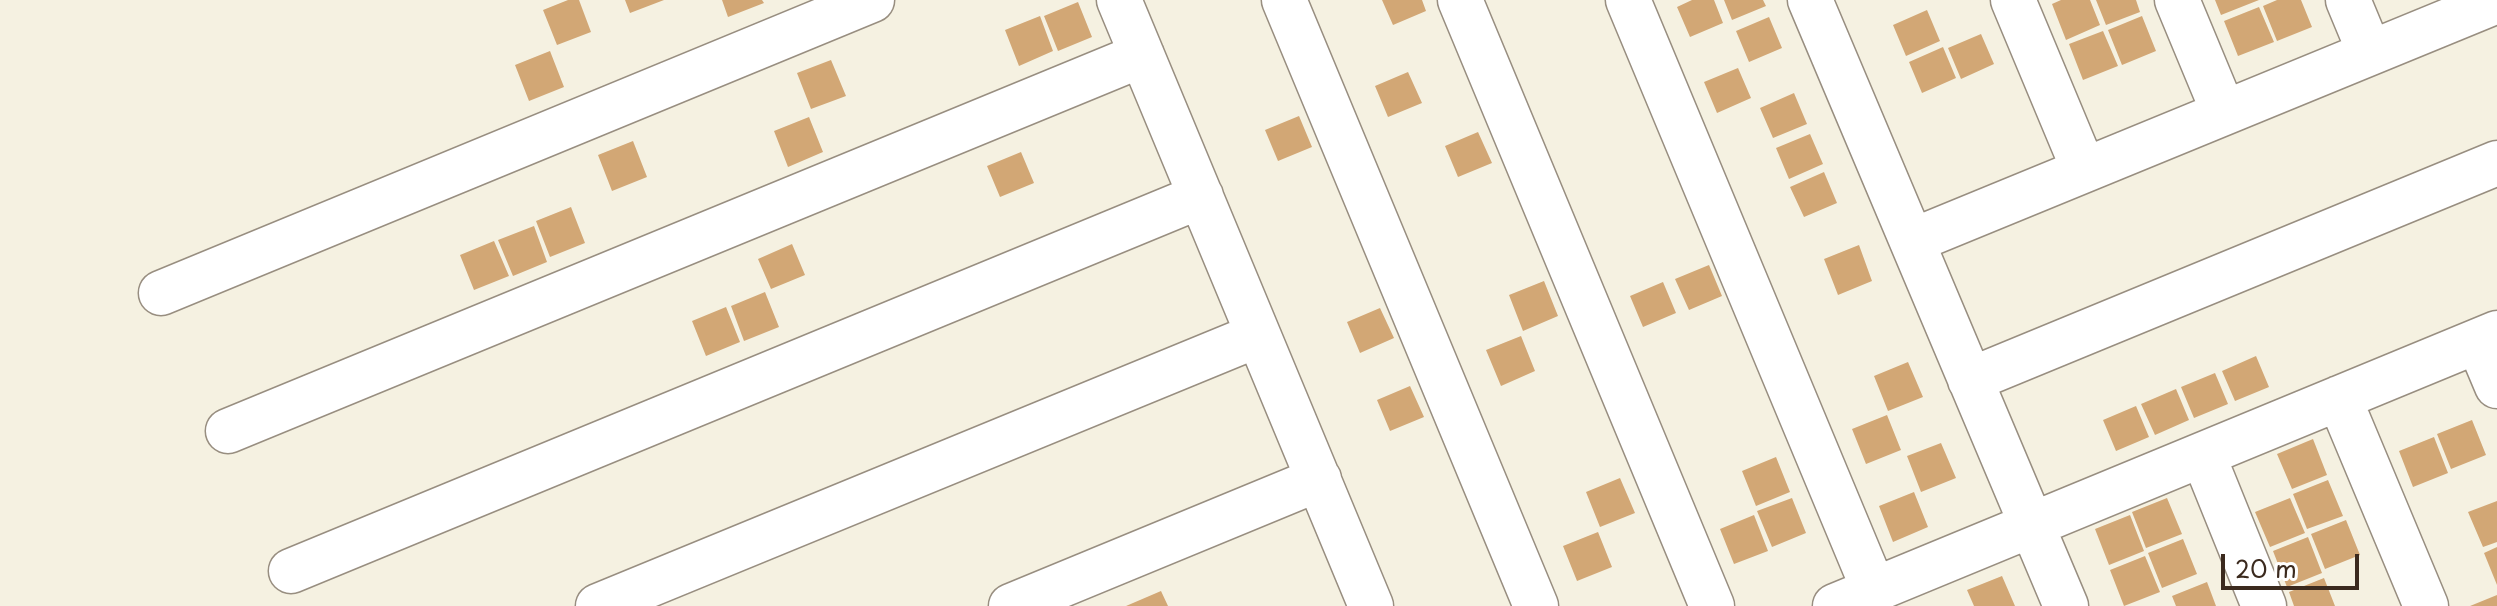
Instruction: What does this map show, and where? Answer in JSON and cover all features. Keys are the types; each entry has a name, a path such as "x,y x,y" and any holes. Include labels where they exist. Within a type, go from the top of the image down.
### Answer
{"street":[{"path":"161,293 872,0"},
{"path":"1119,0 1371,606"},
{"path":"1284,0 1536,606"},
{"path":"1460,0 1712,606"},
{"path":"1628,0 1855,598 2488,337 2497,386"},
{"path":"1810,0 2066,606"},
{"path":"2013,0 2084,170"},
{"path":"2177,0 2224,113"},
{"path":"2348,0 2370,53"},
{"path":"1912,241 2495,1"},
{"path":"228,431 1142,55"},
{"path":"1970,380 2497,163"},
{"path":"291,571 1201,196"},
{"path":"598,606 1258,335"},
{"path":"2339,398 2426,606"},
{"path":"2203,455 2264,606"},
{"path":"1011,606 1319,479"}],"building":[{"path":"568,0 579,0 591,32 557,45 543,10"},
{"path":"625,0 664,0 630,13"},
{"path":"722,0 762,0 764,3 728,17"},
{"path":"1382,0 1422,0 1426,11 1393,25"},
{"path":"1692,0 1714,0 1723,23 1690,37 1677,7"},
{"path":"1724,0 1763,0 1766,6 1732,20"},
{"path":"2061,0 2090,0 2100,25 2066,40 2052,4"},
{"path":"2096,0 2136,0 2140,12 2106,25"},
{"path":"2215,0 2259,0 2221,15"},
{"path":"2277,0 2301,0 2312,27 2277,41 2263,6"},
{"path":"1078,2 1092,37 1058,51 1044,16"},
{"path":"2259,7 2274,42 2238,56 2224,21"},
{"path":"1927,10 1940,41 1906,56 1893,25"},
{"path":"1040,16 1053,51 1019,66 1005,30"},
{"path":"2142,16 2156,51 2122,65 2108,30"},
{"path":"1769,17 1782,48 1749,62 1736,31"},
{"path":"2103,31 2118,66 2083,80 2069,44"},
{"path":"1981,34 1994,64 1961,79 1948,48"},
{"path":"1943,47 1956,78 1922,93 1909,62"},
{"path":"550,51 564,87 529,101 515,65"},
{"path":"831,60 846,96 811,109 797,73"},
{"path":"1738,68 1751,98 1717,113 1704,82"},
{"path":"1408,72 1422,103 1388,117 1375,86"},
{"path":"1794,93 1807,124 1773,138 1760,108"},
{"path":"1299,116 1312,147 1278,161 1265,130"},
{"path":"809,117 823,152 788,167 774,131"},
{"path":"1478,132 1492,163 1458,177 1445,146"},
{"path":"1810,134 1823,164 1789,179 1776,148"},
{"path":"633,141 647,177 612,191 598,155"},
{"path":"1021,152 1034,183 1000,197 987,166"},
{"path":"1824,172 1837,203 1804,217 1790,187"},
{"path":"571,207 585,243 550,257 536,221"},
{"path":"534,226 547,262 513,276 498,240"},
{"path":"494,241 509,276 474,290 460,255"},
{"path":"792,244 805,275 771,289 758,259"},
{"path":"1859,245 1872,281 1838,295 1824,259"},
{"path":"1709,265 1722,296 1689,310 1675,279"},
{"path":"1544,281 1558,316 1523,331 1509,295"},
{"path":"1663,282 1676,313 1643,327 1630,296"},
{"path":"765,292 779,327 744,341 731,306"},
{"path":"726,307 740,342 706,356 692,321"},
{"path":"1380,308 1394,338 1360,353 1347,322"},
{"path":"1521,336 1535,371 1501,386 1486,350"},
{"path":"2256,356 2269,387 2235,401 2222,371"},
{"path":"1908,362 1923,397 1888,411 1874,376"},
{"path":"2215,373 2228,404 2194,418 2181,387"},
{"path":"1410,386 1424,417 1390,431 1377,400"},
{"path":"2176,389 2189,420 2155,435 2141,404"},
{"path":"2136,406 2149,437 2116,451 2103,420"},
{"path":"1887,415 1901,450 1866,464 1852,429"},
{"path":"2472,420 2486,455 2451,469 2437,434"},
{"path":"2434,437 2448,473 2413,487 2399,451"},
{"path":"2313,439 2327,475 2292,489 2277,454"},
{"path":"1941,443 1956,478 1921,492 1907,456"},
{"path":"1776,457 1790,492 1756,506 1742,471"},
{"path":"1620,478 1635,513 1600,527 1586,492"},
{"path":"2328,480 2343,516 2307,529 2293,494"},
{"path":"1914,492 1928,527 1893,542 1879,506"},
{"path":"1792,498 1806,533 1772,547 1757,511"},
{"path":"2167,498 2182,534 2146,548 2132,512"},
{"path":"2290,498 2305,533 2270,547 2255,512"},
{"path":"2497,501 2497,542 2483,547 2468,512"},
{"path":"1754,515 1768,551 1734,564 1720,529"},
{"path":"2130,515 2144,551 2109,565 2095,529"},
{"path":"2346,520 2360,555 2325,569 2311,534"},
{"path":"1598,532 1612,567 1577,581 1563,546"},
{"path":"2308,537 2322,573 2287,587 2273,551"},
{"path":"2183,539 2197,574 2162,588 2148,553"},
{"path":"2497,547 2497,585 2484,553"},
{"path":"2145,556 2160,592 2124,606 2110,570"},
{"path":"2002,576 2015,606 1974,606 1967,590"},
{"path":"2324,578 2335,606 2294,606 2289,592"},
{"path":"2207,582 2216,606 2176,606 2172,596"},
{"path":"1161,591 1168,606 1126,606"},
{"path":"2497,595 2497,606 2470,606"}]}
